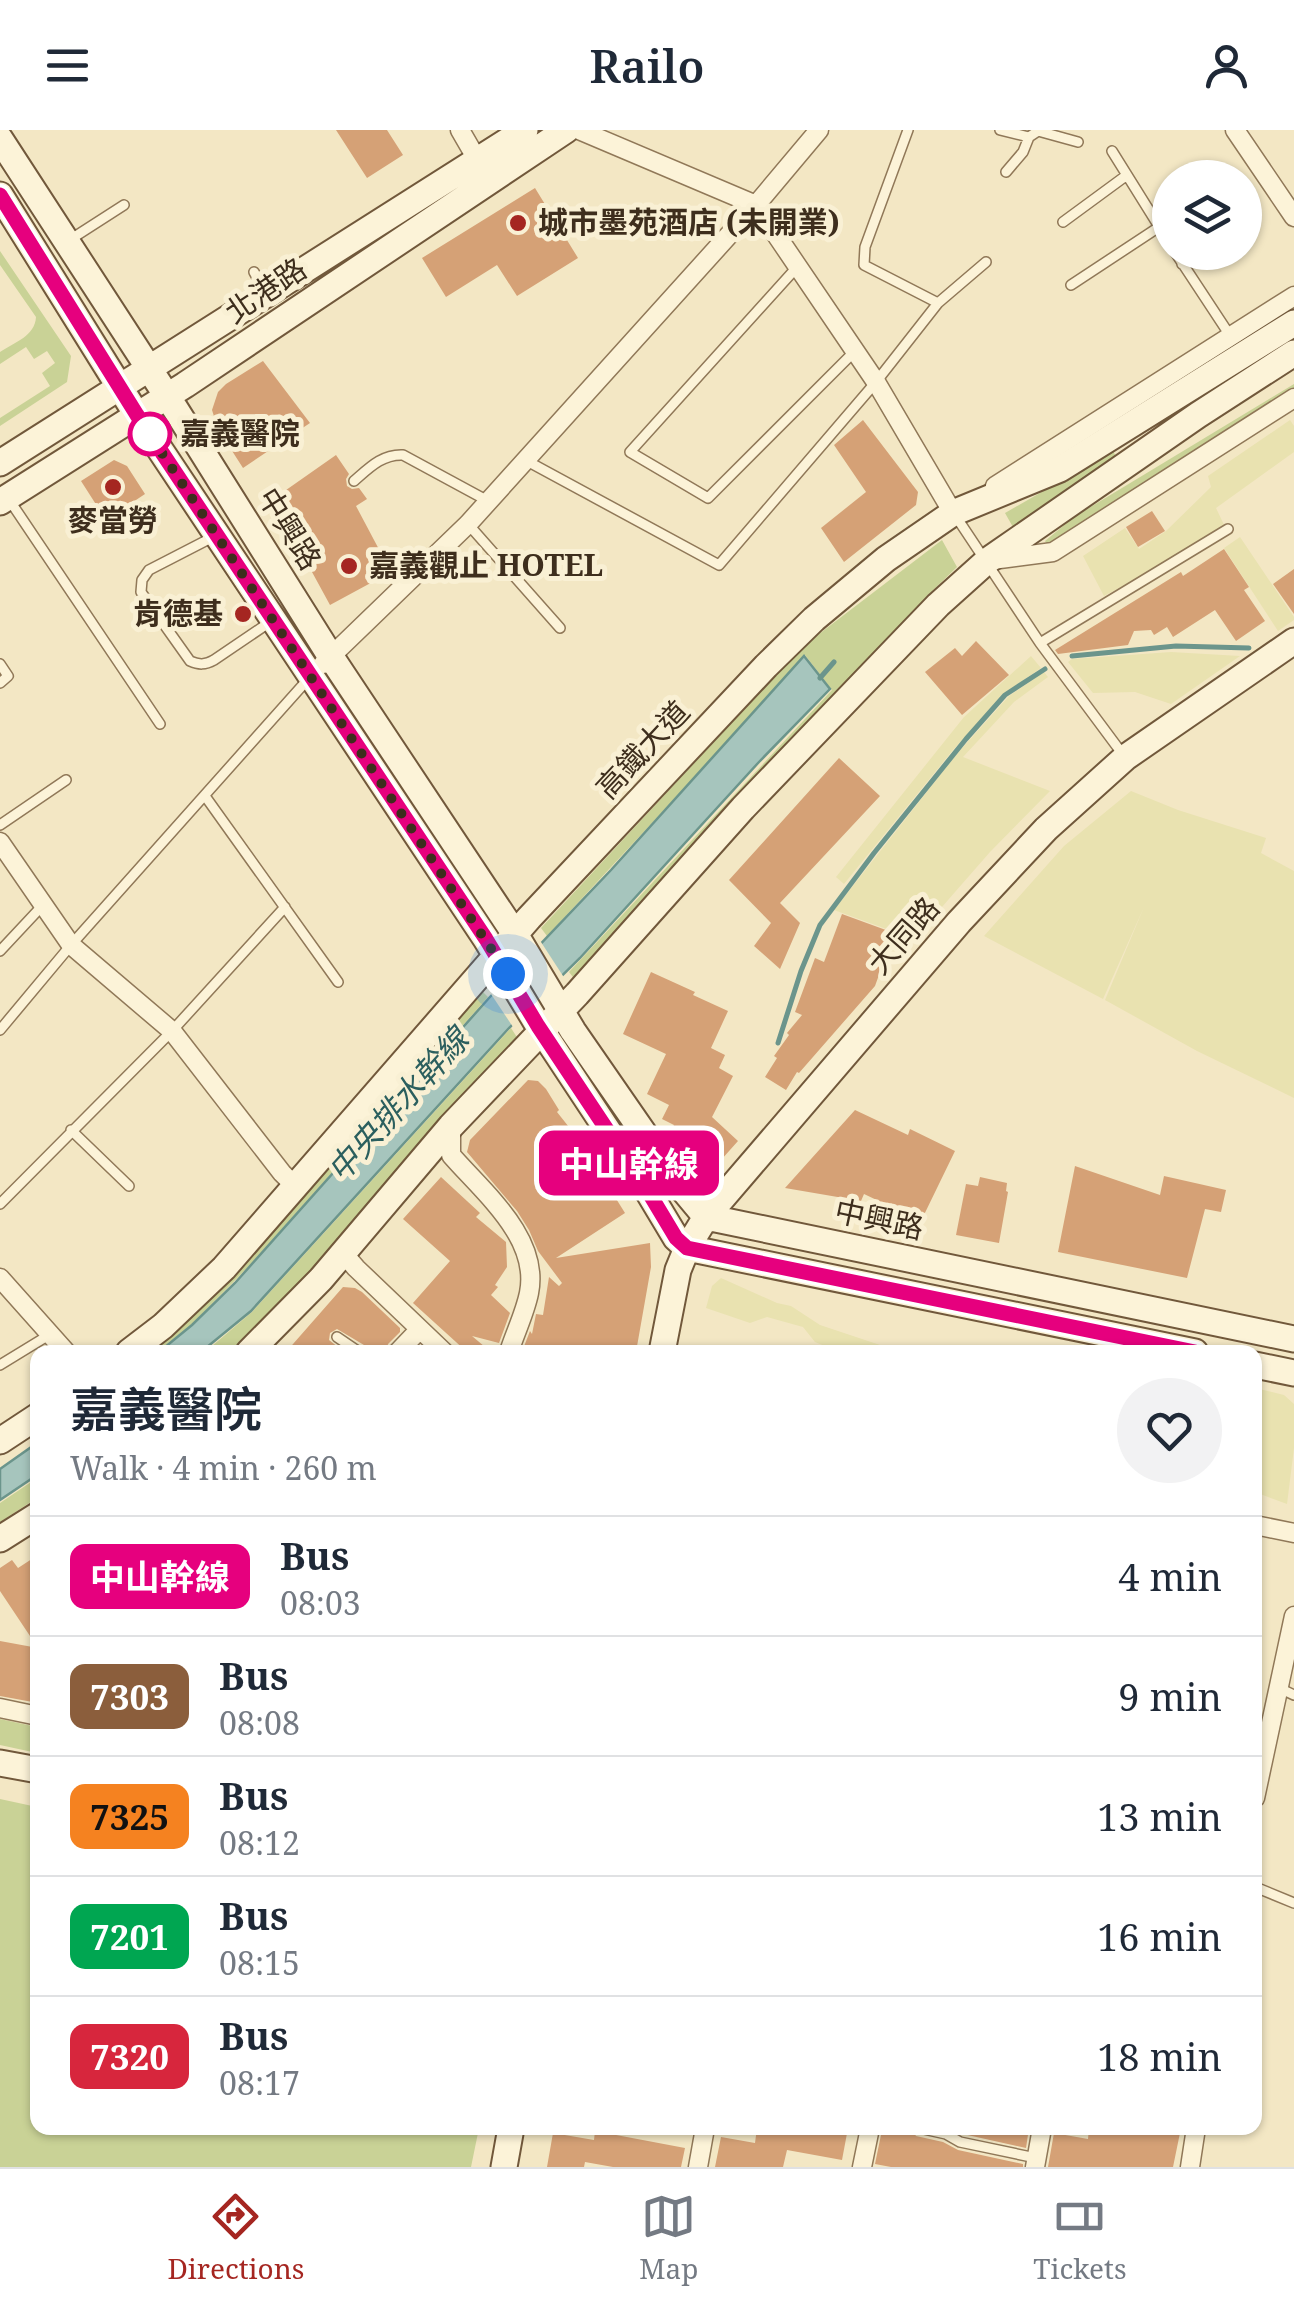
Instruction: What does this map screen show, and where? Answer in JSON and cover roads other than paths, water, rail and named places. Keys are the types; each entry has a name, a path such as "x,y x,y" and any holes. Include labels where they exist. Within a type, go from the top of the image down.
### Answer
{"street":[{"path":"460,130 483,170"},
{"name":"北港路","path":"4,500 167,396 483,170 525,130"},
{"name":"北港路","path":"0,463 150,368 260,283 566,130"},
{"path":"579,130 756,206 876,382 953,513 1053,464 1294,323"},
{"path":"312,676 468,524 756,206 819,130"},
{"path":"1235,130 1294,217"},
{"name":"中興路","path":"0,138 330,656 520,943 558,1008"},
{"name":"中興路","path":"0,195 137,415 540,1028"},
{"name":"高鐵大道","path":"136,1345 224,1268 502,965 766,666 814,619 886,559 953,513 1294,296"},
{"path":"1053,464 1294,311"},
{"path":"1072,508 1198,415 1294,353"},
{"path":"256,1345 343,1253 558,1008 938,605 987,560 1294,367"},
{"path":"987,560 1054,552 1294,398"},
{"name":"大同路","path":"663,1345 678,1270 706,1216 958,922 1046,829 1126,757 1293,642"},
{"path":"0,842 71,945 172,1031 296,1187"},
{"path":"558,1008 681,1187 706,1216"},
{"path":"540,1028 676,1238 687,1248 1161,1345"},
{"path":"452,1126 451,1155 508,1220 529,1258 530,1292 511,1345"},
{"name":"中興路","path":"706,1216 1294,1340"},
{"path":"343,1253 436,1345"},
{"path":"0,1278 59,1345"},
{"path":"405,1345 419,1330"},
{"path":"1262,1366 1294,1373"},
{"path":"0,1440 30,1421"},
{"path":"0,1539 30,1520"},
{"path":"1262,1525 1294,1532"},
{"path":"1262,1775 1287,1691 1294,1616"},
{"path":"0,1708 30,1714"},
{"path":"0,1762 30,1768"},
{"path":"504,2167 510,2135"},
{"path":"698,2167 704,2135"},
{"path":"862,2167 869,2135"},
{"path":"1036,2162 1041,2135"},
{"path":"1190,2167 1195,2135"}],"lane":[{"path":"908,130 864,247 864,265 938,303"},
{"path":"1000,130 1029,138"},
{"path":"1006,172 1038,131 1078,142"},
{"path":"1112,151 1152,216"},
{"path":"1063,222 1127,175"},
{"path":"66,242 124,205"},
{"path":"1071,285 1152,232"},
{"path":"526,461 719,565 876,382 938,303 986,262"},
{"path":"798,266 630,452 708,498 855,350"},
{"path":"1186,270 1230,337"},
{"path":"354,481 382,458 403,455 488,500"},
{"path":"4,500 160,724"},
{"path":"953,513 1040,642 1126,757"},
{"path":"468,524 560,628"},
{"path":"1040,642 1228,529"},
{"path":"217,534 149,570 142,580 142,592 190,662 198,664 214,660 274,620"},
{"path":"0,664 8,676 0,683"},
{"path":"0,1030 312,676"},
{"path":"0,825 66,780"},
{"path":"205,796 338,982"},
{"path":"0,951 43,905"},
{"path":"0,1204 172,1031 285,907"},
{"path":"71,1130 130,1186"},
{"path":"31,1345 49,1334"},
{"path":"337,1337 349,1345"},
{"path":"0,1364 30,1346"},
{"path":"1262,1890 1294,1903"},
{"path":"948,2135 960,2142 1036,2162"}],"water":[{"path":"804,656 830,689 580,958 509,1028 251,1311 210,1345 168,1345 235,1283 489,998 611,870"},
{"path":"30,1448 30,1480 0,1500 0,1469"}],"waterway":[{"path":"1072,656 1176,646 1249,648"},
{"name":"中央排水幹線","path":"820,678 834,662"},
{"path":"778,1043 820,925 966,739 1005,695 1045,669"}],"place":[{"name":"城市墨苑酒店 (未開業)","path":"518,223"},
{"name":"嘉義醫院","path":"150,434"},
{"name":"麥當勞","path":"113,487"},
{"name":"嘉義觀止 HOTEL","path":"349,566"},
{"name":"肯德基","path":"243,614"}]}
